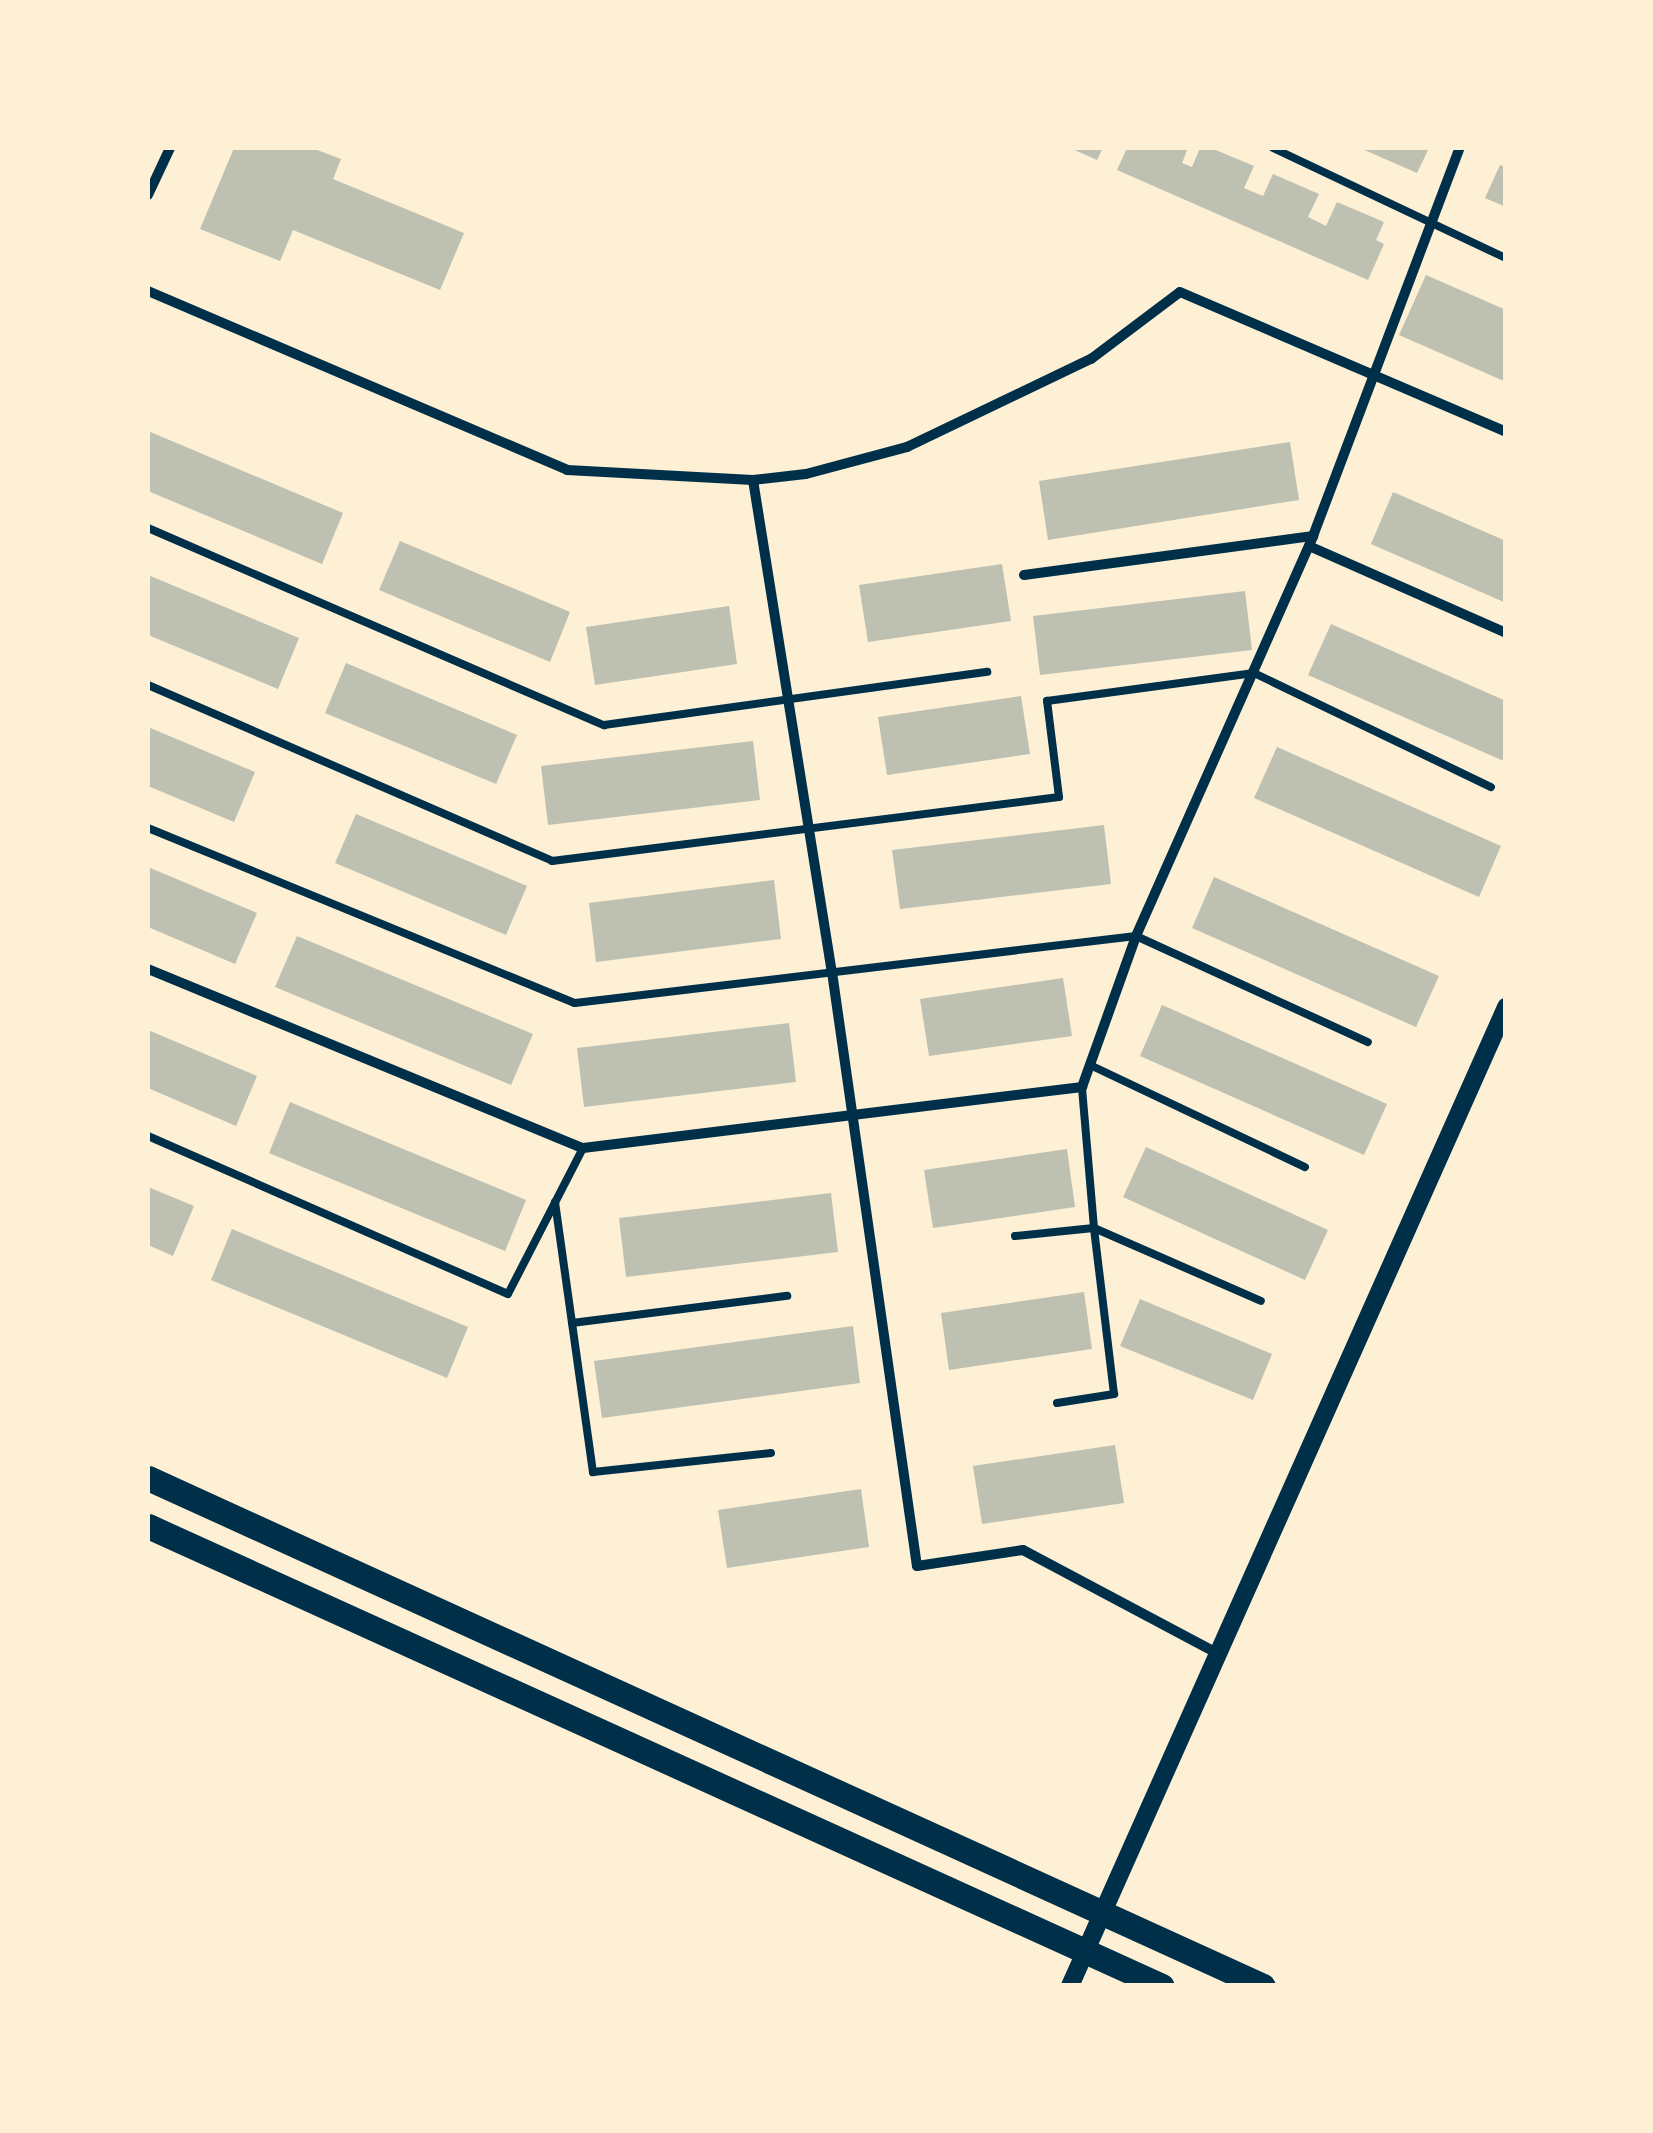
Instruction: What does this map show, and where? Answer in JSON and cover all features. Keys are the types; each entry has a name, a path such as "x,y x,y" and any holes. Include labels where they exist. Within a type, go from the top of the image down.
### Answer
{"main road":[{"path":"148,1478 1104,1910 1263,1986"},
{"path":"148,1526 1162,1986"}],"street":[{"path":"148,195 170,148"},
{"path":"148,969 584,1148 1082,1087 1136,936 1311,541 1428,221 1460,148"},
{"path":"148,291 566,470 753,480 806,474 907,447 1091,359 1180,292 1506,432"},
{"path":"753,480 832,972 849,1116 917,1566 1023,1550 1218,1653"},
{"path":"1024,575 1311,541 1506,633"},
{"path":"1070,1986 1506,1007"}],"lane":[{"path":"1273,148 1506,258"},
{"path":"148,528 604,724 987,672"},
{"path":"148,685 552,862 1059,797 1047,700 1254,673 1492,787"},
{"path":"148,828 575,1003 1136,936 1368,1042"},
{"path":"1090,1066 1305,1167"},
{"path":"1056,1403 1114,1394 1082,1087"},
{"path":"148,1136 508,1294 584,1148"},
{"path":"556,1202 593,1472 771,1453"},
{"path":"1015,1236 1094,1228 1261,1301"},
{"path":"572,1323 787,1296"}],"building":[{"path":"234,148 312,148 341,159 333,179 464,233 440,290 293,230 280,261 200,229"},
{"path":"1070,148 1103,148 1097,160"},
{"path":"1127,148 1188,148 1182,163 1192,167 1200,148 1211,148 1254,166 1244,188 1263,196 1273,174 1319,194 1308,217 1326,226 1337,202 1384,222 1376,240 1384,244 1368,280 1117,170"},
{"path":"1360,148 1429,148 1417,173"},
{"path":"1500,165 1506,167 1506,207 1485,198"},
{"path":"1426,275 1506,310 1506,382 1399,335"},
{"path":"148,431 343,513 322,564 148,491"},
{"path":"1290,442 1299,500 1048,540 1039,481"},
{"path":"1393,492 1506,541 1506,603 1371,544"},
{"path":"400,541 570,612 550,662 379,590"},
{"path":"1002,564 1011,621 868,642 859,585"},
{"path":"148,575 299,638 278,689 148,635"},
{"path":"1245,591 1252,650 1040,675 1033,616"},
{"path":"729,606 737,664 595,685 586,627"},
{"path":"1331,624 1506,701 1506,762 1308,675"},
{"path":"346,663 517,735 496,784 325,713"},
{"path":"1021,696 1030,754 887,775 878,717"},
{"path":"148,727 255,772 234,822 148,786"},
{"path":"753,741 760,800 548,825 541,766"},
{"path":"1277,747 1501,846 1479,897 1254,798"},
{"path":"356,814 527,886 506,935 335,863"},
{"path":"1104,825 1111,884 900,909 892,850"},
{"path":"148,867 257,913 235,964 148,927"},
{"path":"1214,877 1439,976 1416,1027 1192,928"},
{"path":"774,880 781,939 596,962 589,903"},
{"path":"297,936 533,1034 511,1085 275,987"},
{"path":"1063,978 1072,1036 929,1056 920,999"},
{"path":"1162,1005 1387,1104 1364,1155 1140,1056"},
{"path":"789,1023 796,1082 584,1107 577,1048"},
{"path":"148,1030 257,1076 236,1126 148,1088"},
{"path":"290,1102 526,1200 505,1251 269,1153"},
{"path":"1146,1147 1328,1230 1305,1280 1123,1197"},
{"path":"1067,1149 1075,1207 933,1228 924,1170"},
{"path":"148,1187 194,1206 173,1256 148,1245"},
{"path":"831,1193 838,1252 626,1277 619,1218"},
{"path":"232,1229 468,1327 447,1378 211,1280"},
{"path":"1084,1292 1092,1349 949,1370 941,1313"},
{"path":"1140,1299 1272,1354 1253,1400 1120,1346"},
{"path":"853,1326 860,1383 602,1418 594,1361"},
{"path":"1115,1445 1124,1503 982,1524 973,1466"},
{"path":"861,1489 869,1547 727,1568 718,1510"}]}
